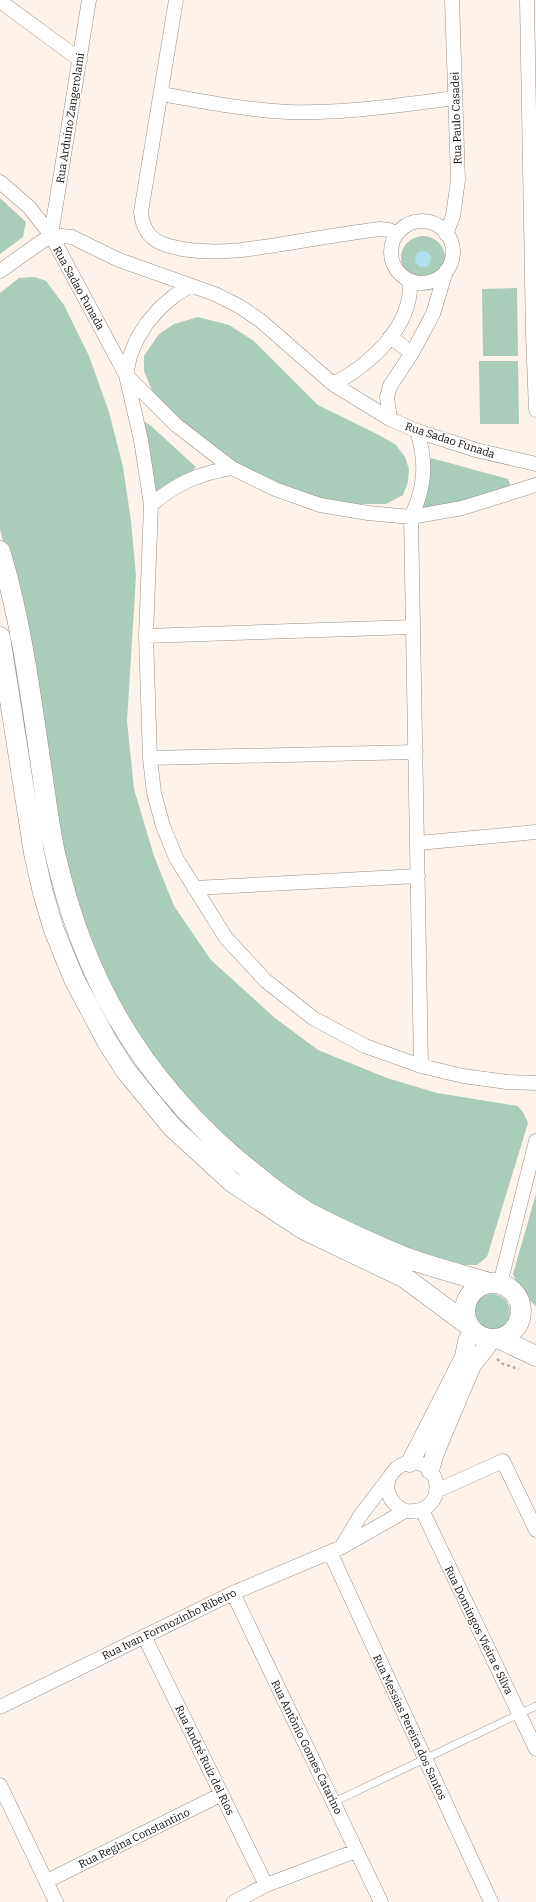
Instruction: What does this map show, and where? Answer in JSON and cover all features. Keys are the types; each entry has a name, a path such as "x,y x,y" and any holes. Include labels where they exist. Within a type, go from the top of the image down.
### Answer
{"main road":[{"path":"0,551 17,615 54,849 63,888 73,923 93,971 125,1032 160,1080 187,1113 245,1166 309,1213 409,1258 495,1283 512,1290 536,1315"},
{"path":"0,637 34,853 43,893 54,930 74,979 108,1044 126,1071 172,1127 232,1182 303,1229 405,1278 484,1338 495,1339 536,1356"},
{"path":"470,1328 465,1310 468,1297 481,1285 495,1283"},
{"path":"495,1339 508,1335 519,1322 521,1308 517,1296"}],"street":[{"name":"Rua Arduino Zangerolami","path":"51,235 89,0"},
{"path":"176,0 141,212 146,229 158,242 196,251 222,252 248,250 380,229 397,233"},
{"name":"Rua Paulo Casadei","path":"446,234 453,216 458,180 452,0"},
{"path":"528,0 533,87 534,334 536,410"},
{"path":"0,1 80,60"},
{"path":"161,94 256,109 318,112 349,111 455,98"},
{"path":"0,182 29,207 51,235 0,271"},
{"path":"390,419 387,396 390,386 412,353 433,314 446,271 453,257 453,249 446,234 434,224 418,222 403,228 397,233 391,248 392,260 397,271 410,281 418,283 430,282 441,277 446,271"},
{"name":"Rua Sadao Funada","path":"51,235 72,237 118,260 215,294 239,306 261,321 333,384 390,419 416,431 476,450 536,464"},
{"name":"Rua Sadao Funada","path":"51,235 126,375 176,425 232,468 275,490 320,504 368,513 411,517 462,508 536,485"},
{"path":"333,384 350,375 379,352 390,337 407,307 410,281"},
{"path":"190,286 169,300 147,322 130,356 126,375 140,440 151,505 146,636 150,758 154,793 163,826 176,858 226,938 266,981 313,1018 365,1046 421,1066 463,1076 507,1082 536,1083"},
{"path":"390,337 412,353"},
{"path":"416,431 422,453 424,475 418,504 411,517 421,1066"},
{"path":"151,505 164,493 180,483 208,472 232,468"},
{"path":"146,636 413,627"},
{"path":"150,758 416,752"},
{"path":"418,843 536,832"},
{"path":"194,888 418,876"},
{"path":"495,1283 536,1141"},
{"path":"410,1463 464,1357 470,1328"},
{"path":"430,1470 435,1453 472,1365 495,1339"},
{"path":"436,1492 503,1461 536,1530"},
{"path":"336,1549 390,1475 402,1465 419,1463 430,1470 435,1478 437,1486 434,1499 429,1506 414,1512 405,1511 396,1507 388,1492 387,1484 390,1475"},
{"name":"Rua Domingos Vieira e Silva","path":"422,1510 536,1750"},
{"name":"Rua Ivan Formozinho Ribeiro","path":"0,1707 233,1593 336,1549 405,1511"},
{"name":"Rua Messias Pereira dos Santos","path":"336,1549 425,1759 491,1902"},
{"name":"Rua Antônio Gomes Catarino","path":"233,1593 381,1902"},
{"name":"Rua André Ruiz del Rios","path":"144,1636 266,1885"},
{"path":"0,1785 3,1801 47,1881 56,1902"},
{"name":"Rua Regina Constantino","path":"47,1881 222,1794"},
{"path":"234,1902 266,1885 356,1851"}],"lane":[{"path":"334,1802 536,1706"}],"green space":[{"path":"0,198 26,222 23,237 0,254"},
{"path":"423,236 435,240 441,246 445,258 441,270 435,276 423,280 411,276 405,270 401,258 405,246 411,240"},
{"path":"35,277 46,281 64,305 89,356 109,412 123,467 131,521 136,576 127,721 134,789 154,856 174,906 211,960 275,1018 318,1050 387,1078 437,1093 518,1106 528,1123 487,1257 477,1265 452,1265 384,1241 316,1207 254,1163 195,1109 125,1022 73,910 34,667 0,529 0,293 19,278"},
{"path":"517,288 518,356 483,356 482,289"},
{"path":"198,317 229,325 254,341 318,405 396,445 405,457 409,469 408,482 403,495 386,504 355,504 314,498 240,469 176,419 153,393 144,371 144,356 159,334 174,324"},
{"path":"479,361 518,361 519,424 480,424"},
{"path":"145,422 196,467 192,472 158,492 153,492 141,424"},
{"path":"431,458 508,479 511,486 494,495 420,510 428,487 430,475 428,462"},
{"path":"536,1194 536,1306 522,1294 513,1274"},
{"path":"496,1294 505,1299 509,1305 509,1319 505,1325 496,1330 488,1330 479,1325 475,1319 474,1308 479,1299 485,1295"}],"water":[{"path":"423,251 429,253 431,259 429,265 423,267 417,265 415,259 417,253"}]}
